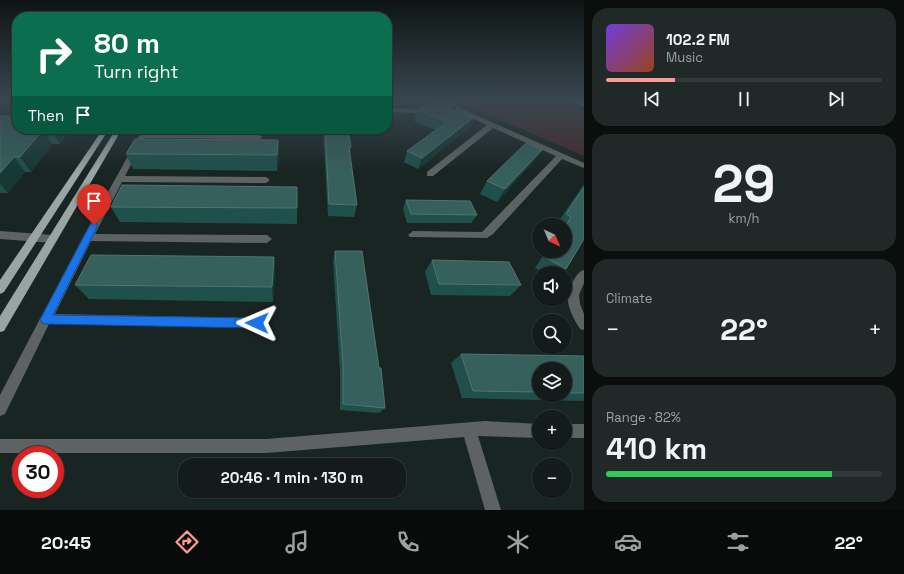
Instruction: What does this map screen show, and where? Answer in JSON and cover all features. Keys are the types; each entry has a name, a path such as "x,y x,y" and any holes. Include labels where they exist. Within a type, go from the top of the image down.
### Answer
{"main road":[{"path":"0,289 103,134"},
{"path":"0,327 117,134"}],"street":[{"path":"489,124 584,166"},
{"path":"430,174 492,125"},
{"path":"0,409 88,237 143,134"},
{"path":"190,134 259,137"},
{"path":"413,235 484,236 490,232 560,155"},
{"path":"119,179 266,180"},
{"path":"0,235 53,239"},
{"path":"88,237 267,239"},
{"path":"584,274 574,291 573,296 579,316 584,325"},
{"path":"46,319 257,323"},
{"path":"0,446 266,446 485,428 532,431"},
{"path":"469,429 493,510"},
{"path":"572,431 584,431"}],"shaded area":[{"path":"509,124 584,124 584,156"}],"building":[{"path":"0,124 12,124 12,134 40,134 20,157 14,157 0,173 0,134 3,131 0,131"},
{"path":"445,124 466,124 422,158 407,151"},
{"path":"325,134 349,134 351,147 349,147 357,205 329,204"},
{"path":"135,139 278,140 277,155 126,154"},
{"path":"526,143 542,150 505,189 487,181"},
{"path":"122,185 297,187 297,208 111,207"},
{"path":"584,187 584,239 568,266 561,266 547,258 572,258 572,218 566,214"},
{"path":"406,200 470,201 477,215 411,214"},
{"path":"335,251 362,251 379,368 381,368 385,408 343,404 343,364"},
{"path":"91,255 274,257 272,287 75,285"},
{"path":"432,260 509,262 521,285 439,284"},
{"path":"461,354 584,356 584,393 572,393 572,362 532,362 532,392 473,391"}],"route":[{"path":"94,225 46,319 257,323"}]}
